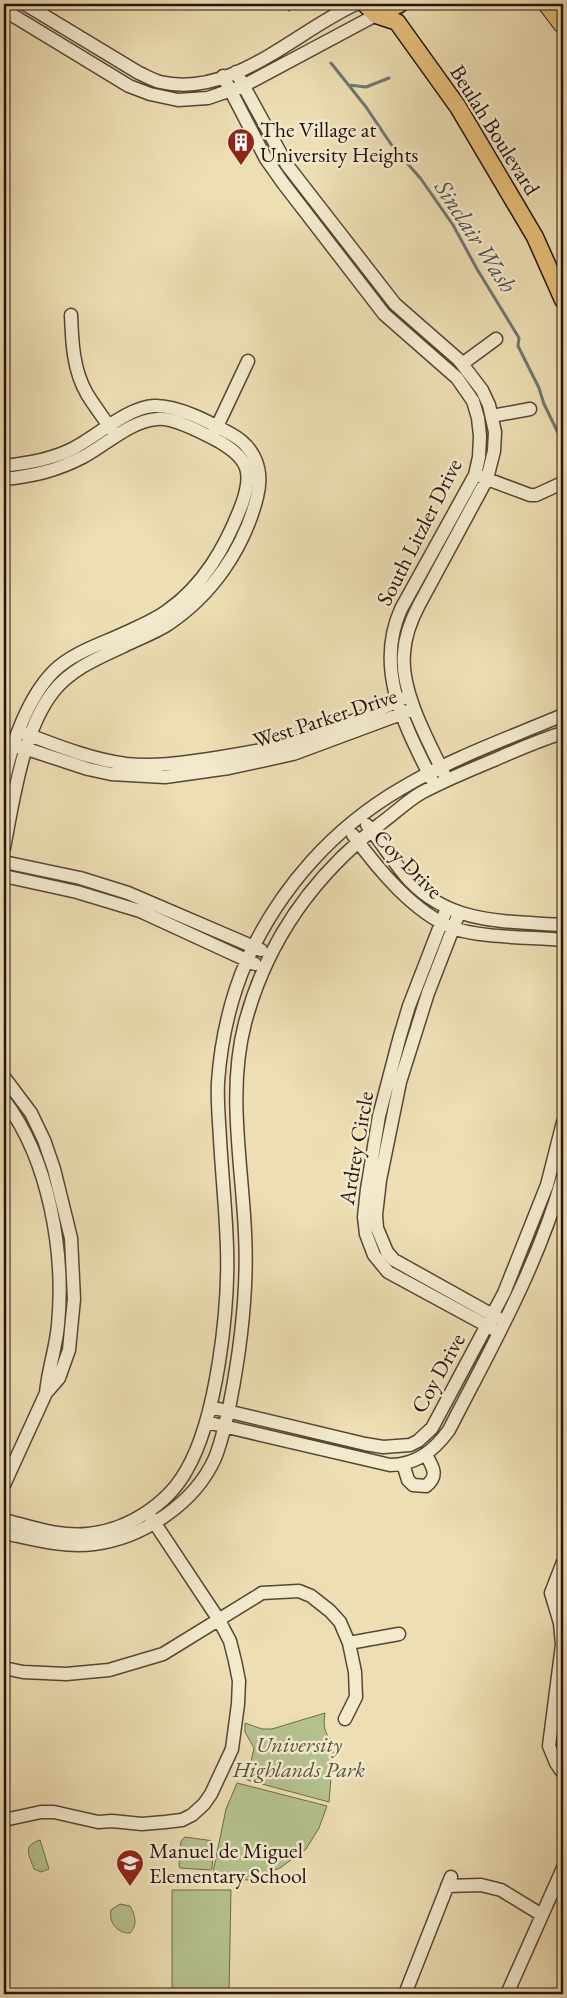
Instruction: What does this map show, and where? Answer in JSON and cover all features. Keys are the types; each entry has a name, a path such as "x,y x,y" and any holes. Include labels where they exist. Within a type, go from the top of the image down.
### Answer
{"highway":[{"path":"548,4 563,24"}],"main road":[{"name":"Beulah Boulevard","path":"370,10 396,9 458,107 535,237 563,300"}],"street":[{"path":"25,4 139,73 159,82 177,84 203,83 236,72 285,47 344,9 356,4"},
{"path":"4,10 129,86 150,94 178,100 208,98 243,86 370,10"},
{"name":"South Litzler Drive","path":"236,72 287,165 395,304 462,364 482,390 492,416 494,451 487,479 410,623 405,646 404,666 415,709 447,780"},
{"name":"South Litzler Drive","path":"223,76 229,91 276,174 384,314 457,378 473,401 478,418 480,436 479,456 474,475 395,623 390,641 390,664 397,701 435,786"},
{"path":"71,315 78,375 86,393 113,432"},
{"path":"462,364 496,339"},
{"path":"214,432 248,360"},
{"path":"492,416 530,409"},
{"path":"4,466 34,462 60,455 113,432 143,422 165,419 237,438 248,446 257,462 260,484 248,526 222,573 188,609 165,626 83,666 68,676 52,693 40,715 26,749 18,778 4,848"},
{"path":"4,479 41,474 62,467 84,457 113,432"},
{"path":"4,780 19,731 41,688 54,671 66,661 150,622 167,611 191,590 222,550 243,501 248,481 248,470 242,458 214,432"},
{"path":"474,475 530,496 560,484"},
{"name":"West Parker Drive","path":"19,731 80,754 103,760 164,765 236,755 285,745 310,737 411,695"},
{"name":"West Parker Drive","path":"14,744 88,769 111,774 165,777 228,768 293,754 415,709"},
{"path":"4,1520 58,1534 88,1534 123,1524 147,1512 168,1495 186,1472 196,1452 210,1407 222,1341 227,1251 218,1080 227,1018 247,961 273,912 295,879 347,827 400,789 441,767 563,715"},
{"path":"4,1533 74,1545 95,1544 128,1535 175,1509 192,1492 203,1477 215,1459 225,1427 236,1374 242,1325 245,1279 245,1232 236,1103 236,1072 245,1023 263,968 280,934 300,905 342,856 372,830 418,795 435,786 543,739 563,733"},
{"name":"Coy Drive","path":"360,817 409,879 423,893 453,911 478,918 563,925"},
{"name":"Coy Drive","path":"347,827 417,908 453,928 470,932 563,940"},
{"path":"4,862 80,878 128,893 270,954"},
{"path":"4,876 77,892 140,911 263,968"},
{"name":"Ardrey Circle","path":"453,911 441,921 409,1006 392,1064 379,1116 366,1189 364,1217 366,1234 374,1255 388,1272 490,1320"},
{"name":"Ardrey Circle","path":"453,911 453,928 425,1002 400,1082 380,1180 376,1215 377,1228 387,1252 394,1260 502,1327"},
{"path":"4,1079 31,1113 44,1140 54,1169 71,1238 74,1299 69,1350 59,1378 46,1393 4,1485"},
{"path":"4,1100 23,1130 40,1170 54,1225 59,1255 58,1327 48,1373 46,1393"},
{"name":"Coy Drive","path":"210,1407 364,1444 392,1447 410,1445 418,1441 432,1428 508,1284 547,1185 563,1122"},
{"name":"Coy Drive","path":"206,1422 390,1465 403,1464 426,1455 448,1430 525,1281 559,1210 563,1176"},
{"path":"540,1204 559,1210"},
{"path":"403,1464 408,1480 413,1485 426,1486 432,1482 434,1476 433,1468 426,1455"},
{"path":"4,1820 47,1812 98,1822 112,1821 142,1824 182,1820 192,1815 204,1804 211,1794 232,1749 238,1704 238,1681 230,1641 219,1620 147,1512"},
{"path":"563,1562 551,1593 560,1623 562,1645 549,1746 556,1764 563,1773"},
{"path":"4,1668 23,1672 66,1674 109,1670 163,1654 262,1593 299,1592 311,1596 330,1611 340,1622 349,1644 356,1672 356,1697 345,1719"},
{"path":"349,1644 399,1634"},
{"path":"507,1994 563,1868"},
{"path":"405,1994 449,1882 481,1885 501,1890 542,1915"}],"green space":[{"name":"University Highlands Park","path":"325,1713 325,1729 328,1736 334,1742 329,1802 247,1780 254,1748 245,1732 245,1723 262,1729 272,1729"},
{"path":"237,1783 327,1806 319,1828 306,1849 280,1868 248,1880 212,1877 226,1809"},
{"path":"185,1837 214,1841 212,1869 180,1868 181,1841"},
{"path":"40,1840 49,1869 41,1872 34,1869 28,1852 30,1845"},
{"path":"172,1890 231,1890 229,1994 172,1994"},
{"path":"120,1904 130,1906 133,1913 135,1923 130,1933 122,1932 111,1919 111,1910"}],"waterway":[{"name":"Sinclair Wash","path":"283,4 289,10"},
{"name":"Sinclair Wash","path":"331,63 366,107 393,147 421,179 453,225 519,338 518,346 563,443"},
{"path":"349,85 366,87 389,78"}],"place":[{"name":"The Village at University Heights","path":"241,166"},
{"name":"Manuel de Miguel Elementary School","path":"130,1887"}]}
